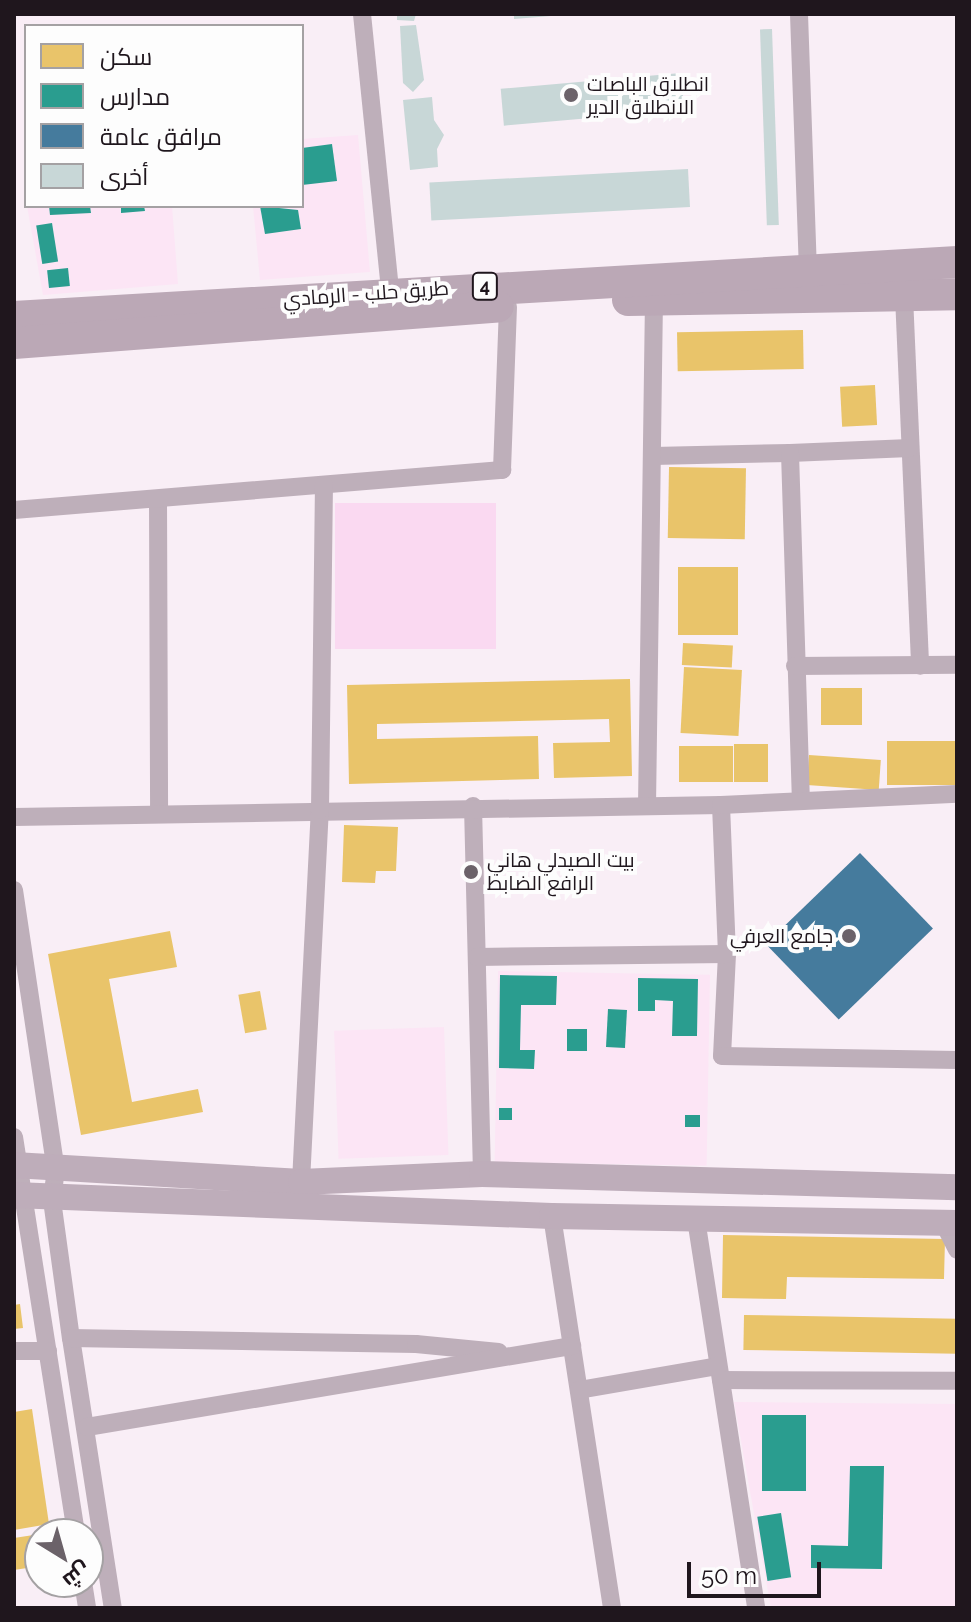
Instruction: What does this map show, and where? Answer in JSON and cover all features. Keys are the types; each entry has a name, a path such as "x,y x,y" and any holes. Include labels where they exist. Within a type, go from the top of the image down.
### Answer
{"highway":[{"name":"طريق حلب - الرمادي","path":"14,317 808,267 957,262"},
{"name":"طريق حلب - الرمادي","path":"14,343 654,298 957,294"}],"street":[{"path":"362,14 390,292"},
{"path":"799,14 808,267"},
{"path":"904,296 920,666"},
{"path":"647,806 654,298"},
{"path":"14,510 502,470 508,307"},
{"path":"653,456 910,448"},
{"path":"790,453 801,799"},
{"path":"301,1182 320,810 324,485"},
{"path":"158,499 159,814"},
{"path":"795,666 957,665"},
{"path":"14,817 473,806 721,805 957,794"},
{"path":"721,805 727,954 722,1056 957,1060"},
{"path":"473,806 482,1174"},
{"path":"14,890 56,1170 52,1200 71,1338 113,1608"},
{"path":"477,957 727,954"},
{"path":"14,1137 18,1195 48,1351 74,1518"},
{"path":"16,1166 301,1182 482,1174 957,1187"},
{"path":"18,1195 52,1200 552,1216 950,1222 957,1250"},
{"path":"552,1216 612,1608"},
{"path":"696,1219 756,1608"},
{"path":"71,1338 416,1344 518,1354"},
{"path":"87,1427 572,1346"},
{"path":"14,1351 48,1351"},
{"path":"579,1390 720,1373 957,1381"}],"shaded area":[{"path":"358,135 370,272 260,280 253,208 304,208 304,139"},
{"path":"27,208 172,208 178,284 43,295"},
{"path":"335,503 496,503 496,649 335,649"},
{"path":"498,971 710,975 707,1166 495,1162"},
{"path":"444,1027 448,1155 339,1159 334,1031"},
{"path":"734,1402 957,1404 957,1608 771,1608"}],"building: سكن":[{"path":"803,330 804,369 678,371 677,332"},
{"path":"875,385 877,425 842,427 840,387"},
{"path":"669,467 746,468 745,539 668,538"},
{"path":"678,567 738,567 738,635 678,635"},
{"path":"683,643 733,646 732,668 682,665"},
{"path":"684,667 742,670 738,736 681,733"},
{"path":"630,679 632,776 554,778 553,743 610,742 609,719 377,724 377,739 538,736 539,779 349,784 347,685"},
{"path":"821,688 862,688 862,725 821,725"},
{"path":"887,741 957,741 957,785 887,785"},
{"path":"734,744 768,744 768,782 734,782"},
{"path":"679,746 733,746 733,782 679,782"},
{"path":"809,755 881,760 879,790 807,785"},
{"path":"344,825 398,827 396,871 376,871 375,883 342,882"},
{"path":"170,931 177,967 109,979 132,1102 198,1089 203,1112 81,1135 48,954"},
{"path":"260,991 267,1029 245,1033 238,995"},
{"path":"723,1235 945,1239 944,1279 787,1277 786,1299 722,1298"},
{"path":"20,1304 23,1328 14,1329 14,1305"},
{"path":"744,1315 957,1319 956,1354 743,1350"},
{"path":"32,1409 48,1518 24,1518 24,1528 14,1530 14,1412"},
{"path":"24,1536 24,1568 14,1570 14,1538"}],"building: مدارس":[{"path":"332,144 337,181 304,185 304,148"},
{"path":"49,208 90,208 91,213 50,215"},
{"path":"121,208 144,208 145,211 121,213"},
{"path":"260,208 298,210 301,229 265,234"},
{"path":"52,223 58,262 42,264 36,226"},
{"path":"68,268 70,286 49,288 47,270"},
{"path":"500,975 557,976 556,1005 521,1005 520,1050 535,1050 534,1069 499,1068"},
{"path":"638,978 698,979 697,1036 672,1036 673,1001 655,1000 655,1011 638,1011"},
{"path":"608,1009 627,1010 625,1048 606,1047"},
{"path":"567,1029 587,1029 587,1051 567,1051"},
{"path":"499,1108 512,1108 512,1120 499,1120"},
{"path":"685,1115 700,1115 700,1127 685,1127"},
{"path":"762,1415 806,1415 806,1491 762,1491"},
{"path":"850,1466 884,1466 882,1569 811,1568 811,1545 848,1546"},
{"path":"781,1513 791,1577 767,1581 757,1517"}],"building: مرافق عامة":[{"name":"جامع العرفي","path":"860,853 933,929 839,1020 766,944"}],"building: أخرى":[{"path":"397,14 416,14 414,21 397,20"},
{"path":"514,14 551,14 551,16 514,19"},
{"path":"416,25 424,80 413,92 403,83 400,26"},
{"path":"760,29 772,29 779,225 767,225"},
{"path":"681,73 684,110 504,126 501,89"},
{"path":"432,97 434,120 444,135 437,149 438,167 410,170 403,100"},
{"path":"688,169 690,207 431,221 429,183"}],"place":[{"name":"انطلاق الباصات الانطلاق الدير","path":"571,95"},
{"name":"بيت الصيدلي هاني الرافع الضابط","path":"471,872"},
{"name":"جامع العرفي","path":"849,936"}]}
